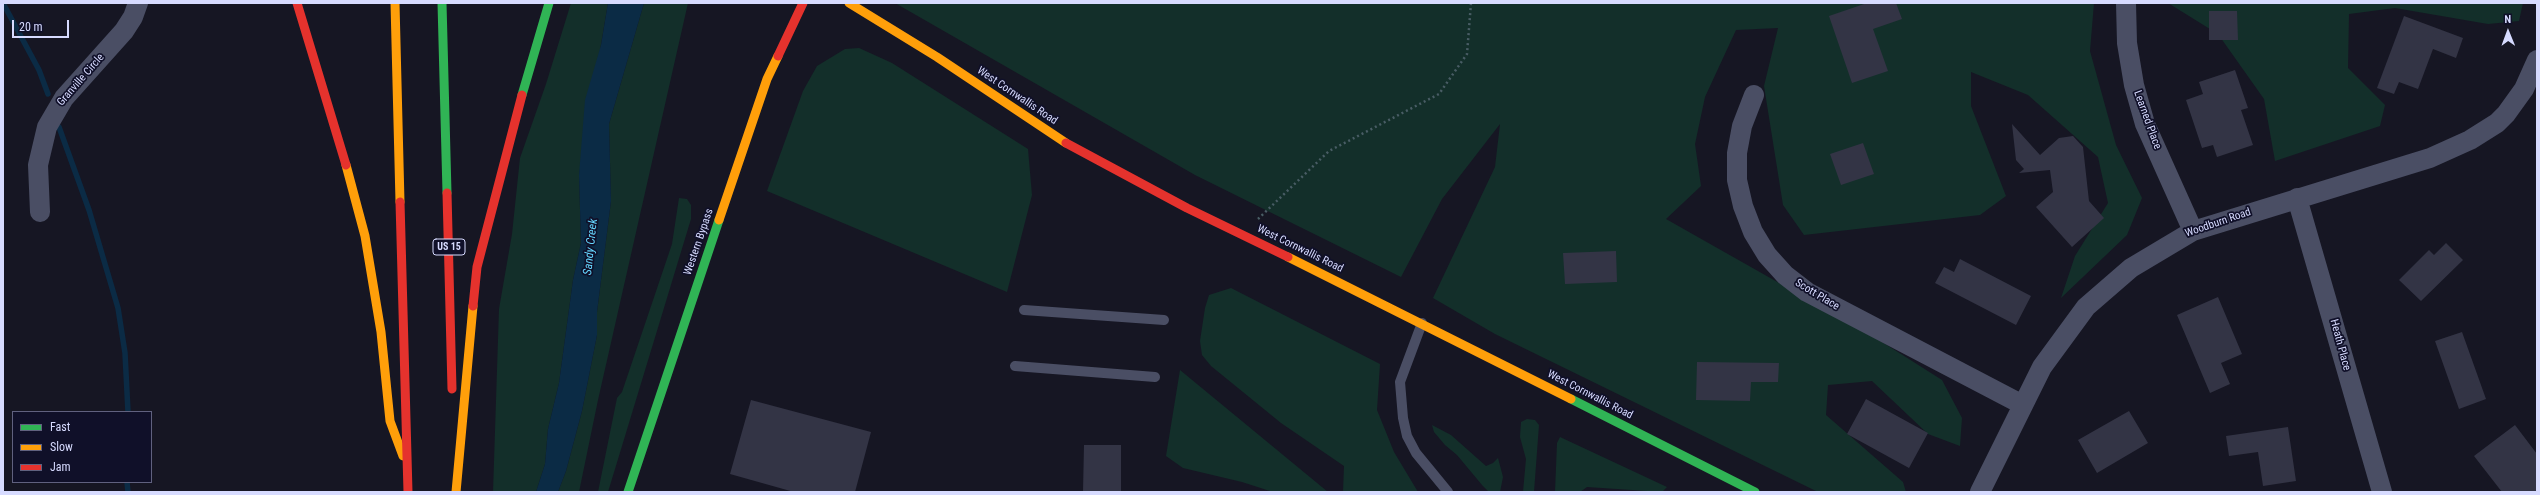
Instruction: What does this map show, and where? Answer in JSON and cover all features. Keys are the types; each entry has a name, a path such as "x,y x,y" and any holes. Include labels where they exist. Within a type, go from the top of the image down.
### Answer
{"main road":[{"path":"297,3 337,129 365,236 381,332 390,421 408,471"},
{"path":"395,3 408,492"},
{"name":"US 15","path":"442,3 452,399"},
{"path":"456,492 477,267 514,118 549,3"},
{"name":"Western Bypass","path":"628,492 767,79 803,3"},
{"name":"West Cornwallis Road","path":"849,3 937,57 1072,147 1187,208 1243,234 1422,323 1755,492"},
{"path":"452,423 452,492"}],"street":[{"name":"Granville Circle","path":"40,212 38,164 47,126 64,98 124,31 133,17 138,3"},
{"name":"Learned Place","path":"2126,3 2127,43 2134,85 2145,124 2193,231"},
{"name":"Woodburn Road","path":"1980,492 2042,367 2086,307 2131,268 2193,231 2430,158 2470,140 2497,123 2506,114 2524,89 2537,60"},
{"name":"Scott Place","path":"1754,94 1742,126 1737,153 1737,180 1743,206 1750,225 1767,255 1785,275 1806,292 2023,405"},
{"name":"Heath Place","path":"2297,198 2382,492"}],"lane":[{"path":"1024,310 1164,320"},
{"path":"1422,323 1400,382 1401,405 1407,436 1416,453 1448,492"},
{"path":"1015,366 1155,376"}],"path":[{"path":"1243,234 1286,189 1328,151 1439,94 1467,54 1471,3"}],"green space":[{"path":"571,3 608,3 579,175 581,243 573,280 559,383 548,429 545,464 536,492 493,492 499,309 512,234 520,158 546,84"},
{"path":"644,3 688,3 598,400 579,492 558,492 566,471 582,411 597,335 597,312 611,201 609,124"},
{"path":"895,3 2094,3 2090,51 2116,145 2142,198 2127,235 2061,298 2075,256 2108,203 2098,157 2028,95 1971,72 1971,106 2006,196 1980,215 1804,235 1783,205 1764,86 1778,28 1736,30 1705,97 1695,144 1701,186 1666,219 1871,335 1942,380 1962,418 1960,446 1928,434 1872,381 1828,385 1826,415 1903,482 1906,492 1818,492 1495,334 1433,298 1495,167 1500,124 1442,199 1401,277 1195,175"},
{"path":"2168,3 2523,3 2519,21 2488,24 2395,8 2349,14 2348,68 2385,105 2380,126 2275,161 2264,99 2218,34"},
{"path":"859,48 892,63 1028,149 1032,195 1007,292 767,191 803,91 817,66 845,49"},
{"path":"679,198 687,199 691,205 691,219 608,492 598,492 617,398 622,392 672,244"},
{"path":"1231,288 1380,364 1377,410 1394,452 1418,492 1343,492 1344,466 1281,423 1211,366 1202,355 1200,341 1205,308 1209,295"},
{"path":"1180,370 1328,492 1273,492 1242,482 1183,468 1166,456"},
{"path":"1527,419 1535,420 1539,425 1534,492 1523,492 1526,459 1520,437 1521,422"},
{"path":"1432,425 1451,435 1486,466 1493,463 1498,458 1503,477 1500,492 1489,492 1457,455 1445,445 1434,432"},
{"path":"1560,437 1667,487 1662,492 1587,487 1580,492 1555,492 1557,443"}],"water":[{"name":"Sandy Creek","path":"608,3 644,3 609,124 611,201 597,312 597,335 582,411 566,471 558,492 536,492 545,464 548,429 559,383 573,280 581,243 579,175 585,100 601,45"}],"building":[{"path":"1867,3 1896,3 1902,19 1873,29 1888,71 1852,83 1829,16"},
{"path":"2209,11 2237,11 2238,40 2209,40"},
{"path":"2404,16 2463,38 2456,58 2433,49 2418,89 2399,82 2394,94 2377,88"},
{"path":"2235,70 2248,108 2241,110 2253,145 2217,157 2213,145 2202,148 2186,100 2203,94 2199,82"},
{"path":"2012,124 2040,155 2059,138 2073,136 2083,147 2089,201 2104,218 2072,247 2036,207 2053,192 2050,170 2019,173 2024,169 2016,160"},
{"path":"1863,143 1874,174 1841,185 1830,154"},
{"path":"2446,243 2463,260 2421,301 2399,280 2429,250 2434,255"},
{"path":"1616,251 1617,282 1565,284 1563,253"},
{"path":"1960,259 2031,296 2016,325 1935,283 1944,267 1954,272"},
{"path":"2218,297 2242,354 2221,363 2230,384 2210,393 2177,315"},
{"path":"2462,332 2486,399 2459,409 2435,341"},
{"path":"1697,362 1779,363 1778,382 1751,382 1750,401 1696,400"},
{"path":"1866,399 1928,433 1909,468 1847,434"},
{"path":"751,400 871,432 855,492 794,492 730,474"},
{"path":"2129,411 2148,443 2097,473 2078,440"},
{"path":"2515,425 2537,454 2537,492 2502,492 2474,456"},
{"path":"2288,427 2296,481 2263,486 2258,452 2229,456 2226,436"},
{"path":"1084,445 1121,445 1121,492 1083,492"}],"waterway":[{"path":"3,3 39,70 48,94"},
{"path":"59,127 89,210 118,308 125,353 128,411"},
{"path":"127,483 128,492"}],"traffic: fast":[{"path":"442,3 447,193"},
{"path":"522,95 549,3"},
{"path":"628,492 719,220"},
{"path":"1571,399 1755,492"}],"traffic: slow":[{"path":"395,3 400,202"},
{"path":"849,3 937,57 1066,143"},
{"path":"719,220 767,79 778,56"},
{"path":"346,165 365,236 381,332 390,421 403,456"},
{"path":"1288,257 1571,399"},
{"path":"456,492 473,306"}],"traffic: jam":[{"path":"297,3 346,165"},
{"path":"778,56 803,3"},
{"path":"473,306 477,267 522,95"},
{"path":"1066,143 1187,208 1288,257"},
{"path":"447,193 452,389"},
{"path":"400,202 408,492"}]}
